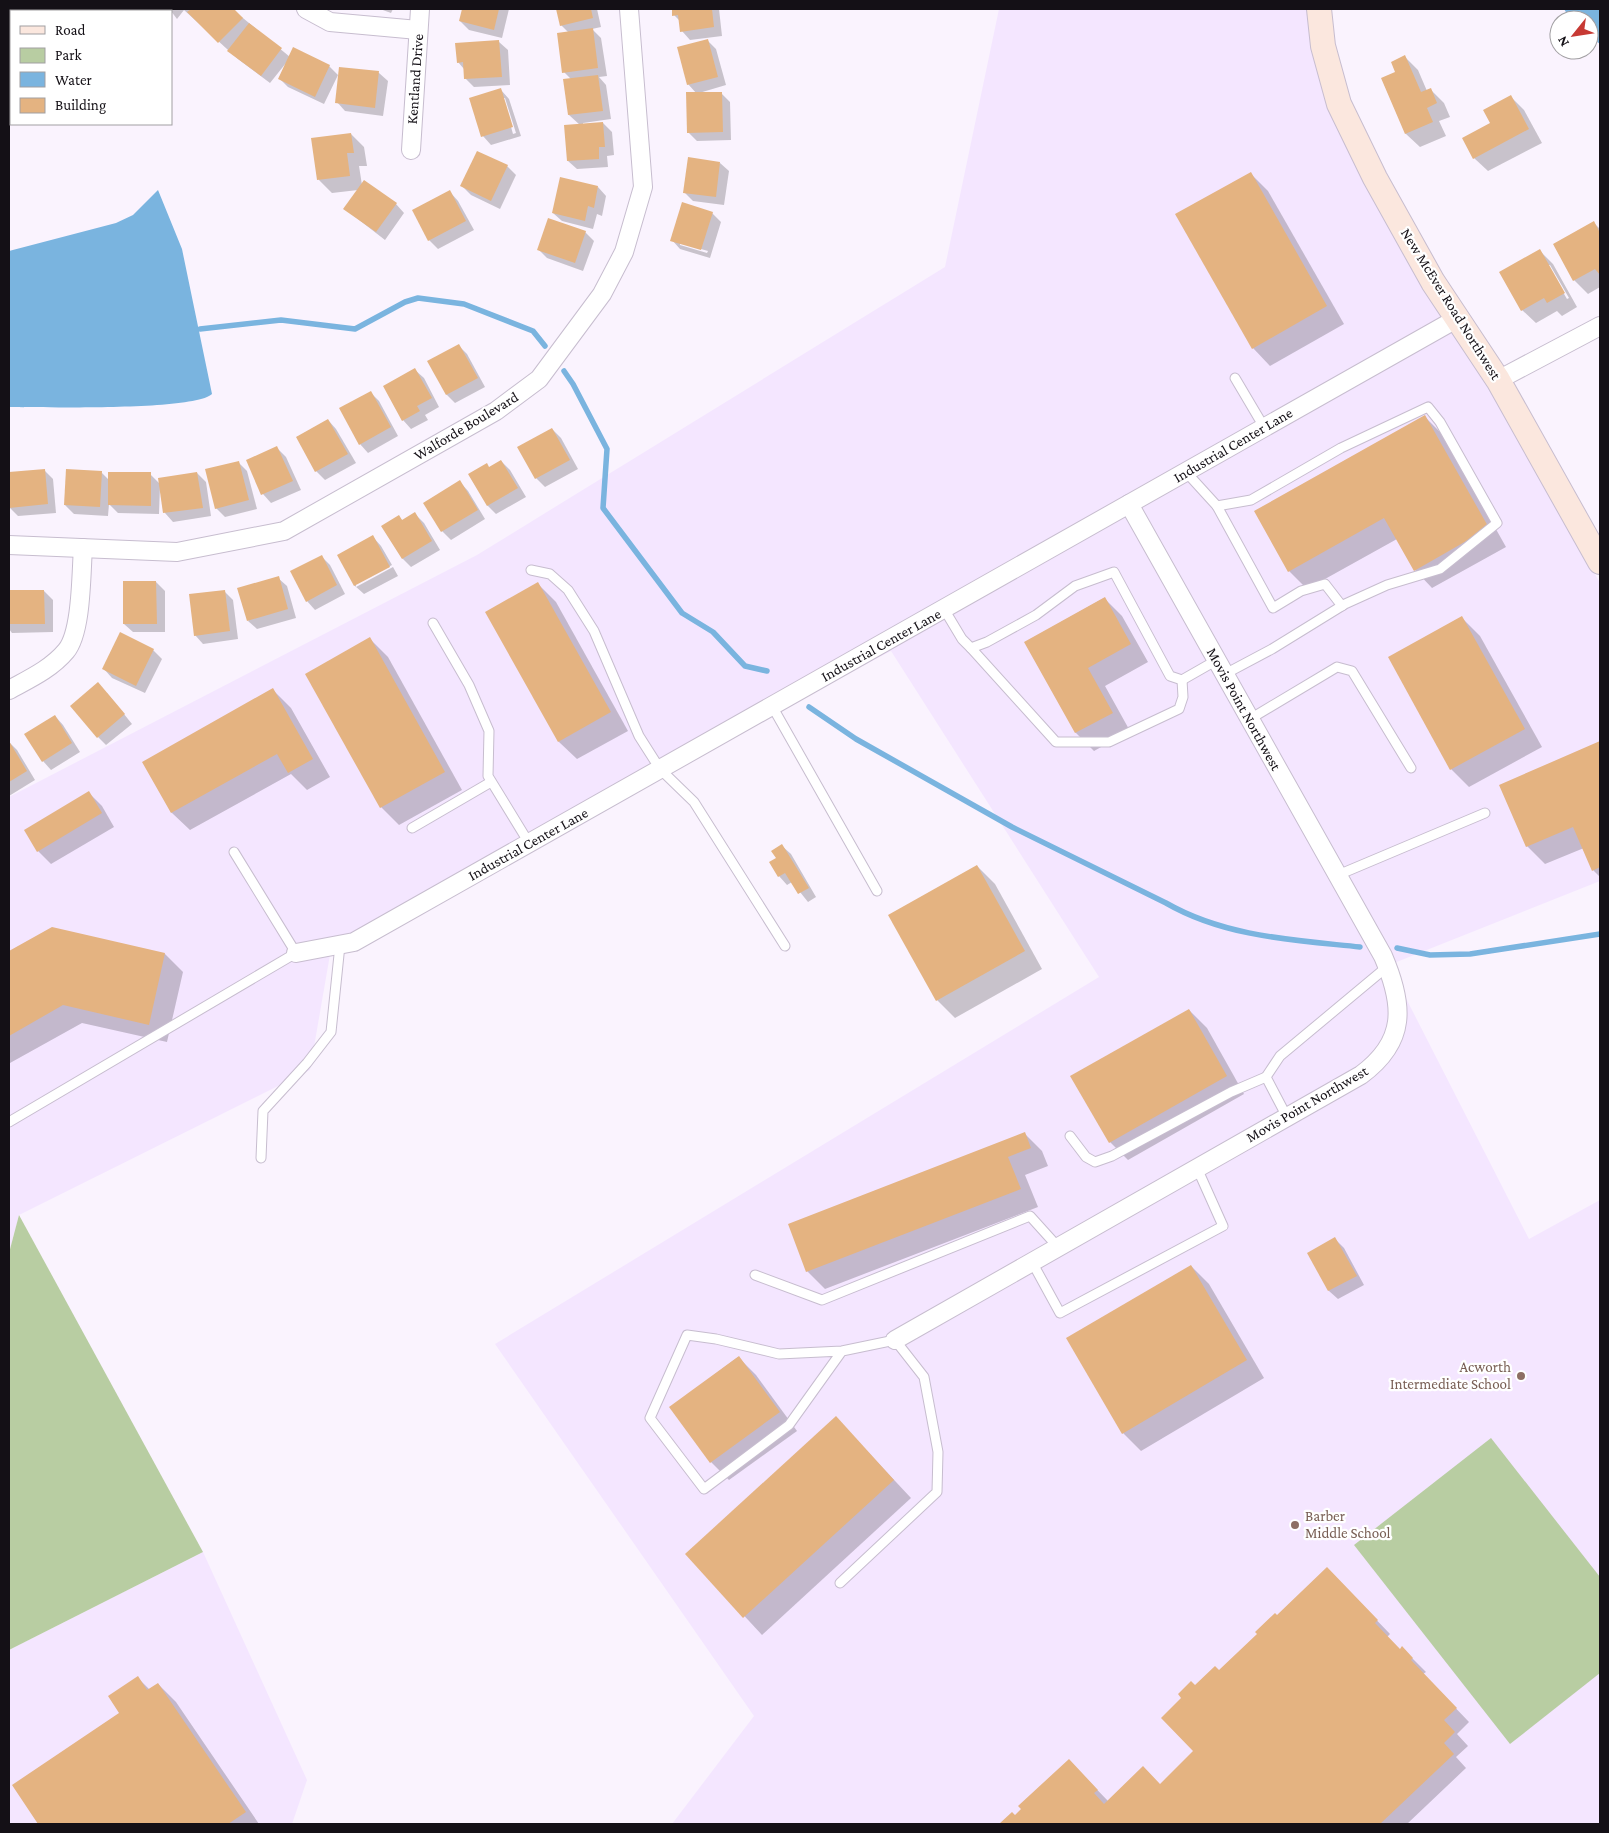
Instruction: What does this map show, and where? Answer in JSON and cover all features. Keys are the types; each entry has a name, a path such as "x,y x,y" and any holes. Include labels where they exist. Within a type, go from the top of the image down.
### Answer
{"street":[{"path":"306,9 330,22 418,30"},
{"name":"Kentland Drive","path":"411,150 420,9"},
{"name":"Walforde Boulevard","path":"9,545 177,552 284,531 496,412 539,380 602,294 624,252 642,188 629,9"},
{"name":"New McEver Road Northwest","path":"1319,9 1323,46 1339,104 1375,178 1433,282 1498,380 1600,562"},
{"name":"Industrial Center Lane","path":"296,953 354,942 1458,318"},
{"path":"1498,380 1600,326"},
{"name":"Movis Point Northwest","path":"895,1340 1361,1075 1376,1064 1388,1049 1398,1018 1398,998 1388,966 1129,504"},
{"path":"9,690 48,668 68,650 77,622 83,548"}],"lane":[{"path":"1235,378 1264,427"},
{"path":"971,648 987,642 1036,615 1076,586 1114,572 1170,676 1182,680 1272,649 1342,606 1387,585 1440,569 1497,523 1440,422 1428,407 1341,448 1250,500 1217,506"},
{"path":"1186,472 1217,506 1272,608 1300,591 1325,584 1342,606"},
{"path":"531,570 550,574 568,590 594,631 639,736 660,769 694,802 785,946"},
{"path":"944,609 962,639 1056,742 1109,742 1179,710 1183,697 1182,680"},
{"path":"433,623 468,685 489,731 488,776 529,843"},
{"path":"1250,719 1336,667 1352,671 1411,768"},
{"path":"772,706 877,891"},
{"path":"412,828 491,782"},
{"path":"1338,876 1485,813"},
{"path":"9,1122 296,953 234,852"},
{"path":"261,1158 263,1111 307,1063 332,1032 340,944"},
{"path":"1070,1136 1086,1157 1095,1162 1112,1156 1231,1092 1266,1077 1280,1056 1388,966"},
{"path":"1266,1077 1287,1116"},
{"path":"1032,1262 1060,1313 1223,1226 1197,1168"},
{"path":"755,1275 822,1300 1030,1216 1058,1247"},
{"path":"840,1582 937,1492 938,1452 924,1377 895,1340 842,1350 779,1354 716,1339 687,1335 650,1418 704,1489 789,1425 842,1350"}],"shaded area":[{"path":"999,9 1323,9 1358,153 1600,583 1600,881 1389,965 1529,1239 1600,1200 1600,1824 672,1824 754,1716 495,1344 1099,977 891,651 332,943 310,1070 19,1215 9,1253 9,797 477,555 945,267"},
{"path":"203,1552 307,1780 292,1824 9,1824 9,1650"}],"green space":[{"path":"19,1215 203,1552 9,1650 9,1253"},
{"path":"1491,1438 1600,1577 1600,1673 1510,1744 1354,1545"}],"water":[{"path":"1600,9 1600,44 1599,10 1565,10"},
{"path":"158,190 182,249 212,394 199,399 149,406 9,407 9,251 116,223 133,215"}],"building":[{"path":"191,9 234,9 243,18 218,43 187,12"},
{"path":"462,9 499,9 494,30 459,21"},
{"path":"556,9 591,9 593,18 560,26"},
{"path":"672,9 712,9 714,27 680,32 678,15 672,16"},
{"path":"249,23 282,48 261,76 227,51"},
{"path":"593,28 598,68 562,73 557,33"},
{"path":"708,39 718,77 687,85 677,47"},
{"path":"499,40 502,77 464,79 463,62 457,63 455,43"},
{"path":"293,47 330,65 315,97 278,79"},
{"path":"1405,55 1421,92 1431,88 1437,103 1427,108 1433,122 1405,134 1381,78 1395,72 1391,62"},
{"path":"339,67 379,71 375,108 335,103"},
{"path":"598,75 603,111 568,115 563,79"},
{"path":"501,88 513,127 481,137 469,98"},
{"path":"686,92 722,92 723,132 687,133"},
{"path":"1511,95 1529,129 1473,159 1462,138 1490,123 1483,110"},
{"path":"603,122 605,147 599,147 599,159 567,161 564,125"},
{"path":"351,133 354,153 347,153 350,176 317,180 311,138"},
{"path":"477,151 508,165 491,201 460,186"},
{"path":"688,157 720,162 716,197 683,193"},
{"path":"1251,172 1327,306 1252,349 1175,214"},
{"path":"560,177 598,186 594,208 588,206 585,221 552,213"},
{"path":"364,180 397,203 376,232 343,209"},
{"path":"450,190 466,221 428,241 412,210"},
{"path":"682,202 713,212 701,250 670,241"},
{"path":"548,218 586,231 575,263 537,250"},
{"path":"1594,221 1600,233 1600,275 1595,269 1573,281 1553,244"},
{"path":"1540,249 1565,293 1547,303 1544,298 1521,311 1499,272"},
{"path":"459,344 478,378 446,395 427,361"},
{"path":"415,368 432,398 417,406 420,411 402,421 383,386"},
{"path":"371,391 391,427 359,445 339,408"},
{"path":"1425,415 1489,528 1414,571 1384,518 1288,572 1254,511"},
{"path":"328,419 348,454 315,472 296,437"},
{"path":"552,428 570,460 535,479 517,447"},
{"path":"277,446 293,481 261,495 246,460"},
{"path":"501,460 518,488 487,506 468,474 487,463 489,467"},
{"path":"239,461 249,500 215,509 205,469"},
{"path":"45,469 48,504 9,508 9,472"},
{"path":"66,469 102,471 100,507 64,505"},
{"path":"108,472 151,472 151,506 108,505"},
{"path":"197,472 203,508 163,513 158,478"},
{"path":"460,480 478,510 441,532 423,503"},
{"path":"415,512 432,541 402,559 381,526 399,515 402,520"},
{"path":"373,535 390,567 354,586 337,555"},
{"path":"322,555 337,585 306,602 290,571"},
{"path":"279,576 288,609 247,621 237,588"},
{"path":"123,581 156,581 157,624 123,624"},
{"path":"538,582 611,712 558,742 485,612"},
{"path":"9,590 44,590 45,624 9,624"},
{"path":"225,590 230,631 194,636 189,594"},
{"path":"1105,597 1131,644 1088,668 1113,713 1075,733 1024,642"},
{"path":"1462,616 1525,729 1450,770 1388,657"},
{"path":"120,632 154,649 136,686 102,669"},
{"path":"370,637 445,772 380,808 305,674"},
{"path":"98,682 125,714 97,738 70,706"},
{"path":"273,688 313,759 288,773 277,754 171,813 142,762"},
{"path":"55,715 72,743 42,762 24,734"},
{"path":"9,741 27,771 9,782"},
{"path":"1600,741 1600,867 1592,871 1573,827 1526,847 1499,785"},
{"path":"89,791 102,813 37,852 24,830"},
{"path":"782,844 809,888 798,894 785,873 778,877 769,862 776,858 771,851"},
{"path":"977,865 1025,951 936,1001 888,915"},
{"path":"52,927 165,953 149,1025 63,1005 9,1036 9,951"},
{"path":"1189,1009 1227,1076 1109,1143 1070,1076"},
{"path":"1025,1132 1031,1148 1008,1157 1021,1189 806,1272 788,1224"},
{"path":"1335,1237 1357,1276 1328,1291 1307,1253"},
{"path":"1191,1265 1247,1360 1122,1434 1066,1338"},
{"path":"739,1356 780,1412 710,1463 669,1407"},
{"path":"836,1416 894,1480 743,1618 685,1554"},
{"name":"Barber Middle School","path":"1327,1567 1378,1620 1375,1623 1400,1649 1402,1646 1413,1658 1411,1660 1457,1708 1444,1720 1455,1732 1444,1743 1454,1754 1380,1824 999,1824 1012,1812 1015,1815 1021,1809 1018,1806 1069,1759 1098,1790 1094,1793 1104,1804 1143,1766 1160,1784 1193,1751 1161,1718 1181,1698 1178,1694 1191,1681 1195,1685 1215,1666 1219,1670 1257,1634 1255,1632 1275,1613 1277,1615"},
{"path":"138,1676 147,1690 158,1683 246,1812 228,1824 38,1824 12,1785 119,1713 108,1696"}],"waterway":[{"path":"200,329 281,320 355,329 405,302 418,298 464,304 533,331 545,346"},
{"path":"564,371 573,384 607,449 603,508 682,613 713,632 745,666 767,671"},
{"path":"809,707 856,739 1012,827 1189,914 1212,923 1260,935 1360,947"},
{"path":"1397,948 1430,955 1470,954 1600,934"}],"place":[{"name":"Acworth Intermediate School","path":"1521,1376"},
{"name":"Barber Middle School","path":"1295,1525"}]}
